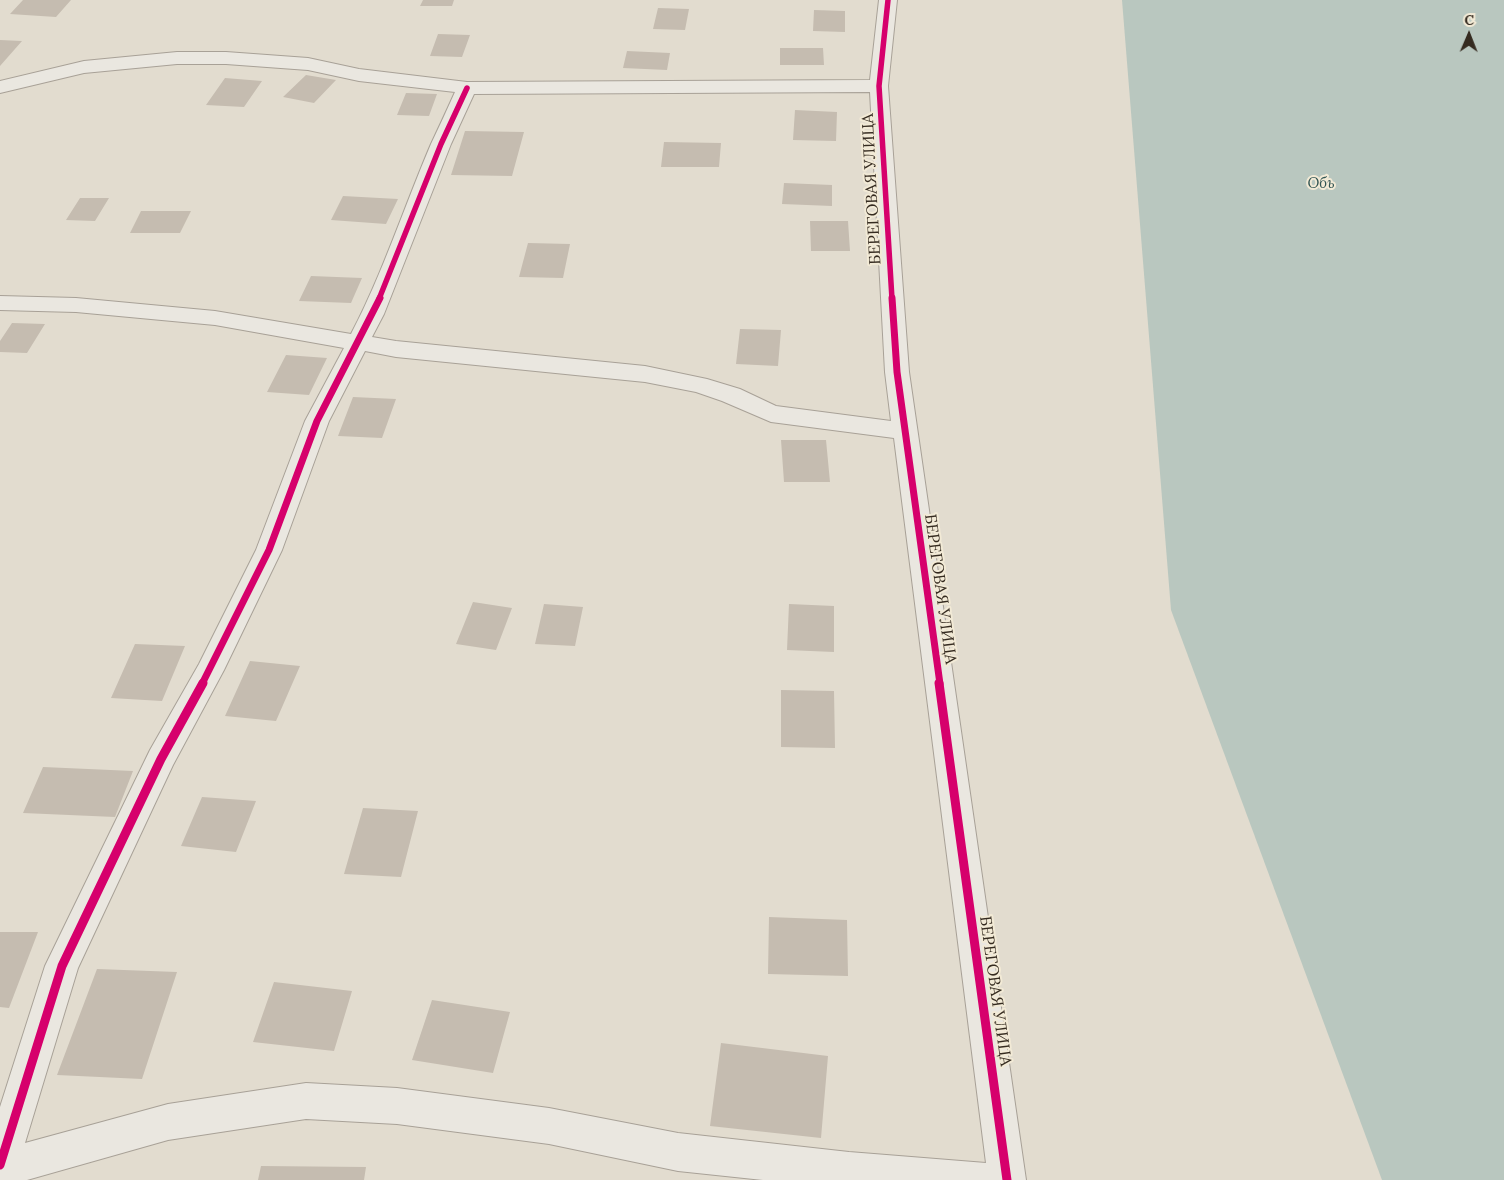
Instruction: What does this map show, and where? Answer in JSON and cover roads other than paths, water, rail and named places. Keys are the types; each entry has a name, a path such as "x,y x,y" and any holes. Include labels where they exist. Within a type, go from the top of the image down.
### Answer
{"street":[{"name":"БЕРЕГОВАЯ УЛИЦА","path":"888,0 879,86 897,372 1007,1180"},
{"path":"0,87 84,67 176,58 226,58 308,64 359,75 467,88 879,86"},
{"path":"0,1165 62,966 161,759 210,670 268,550 317,421 356,343 373,314 441,144 467,88"},
{"path":"0,303 76,305 215,318 396,349 645,374 699,384 731,394 771,414 904,431"},
{"path":"0,1170 168,1122 306,1101 397,1106 549,1126 678,1152 849,1171 982,1180"}],"water":[{"name":"Обь","path":"1122,0 1504,0 1504,1180 1382,1180 1171,610"}]}
